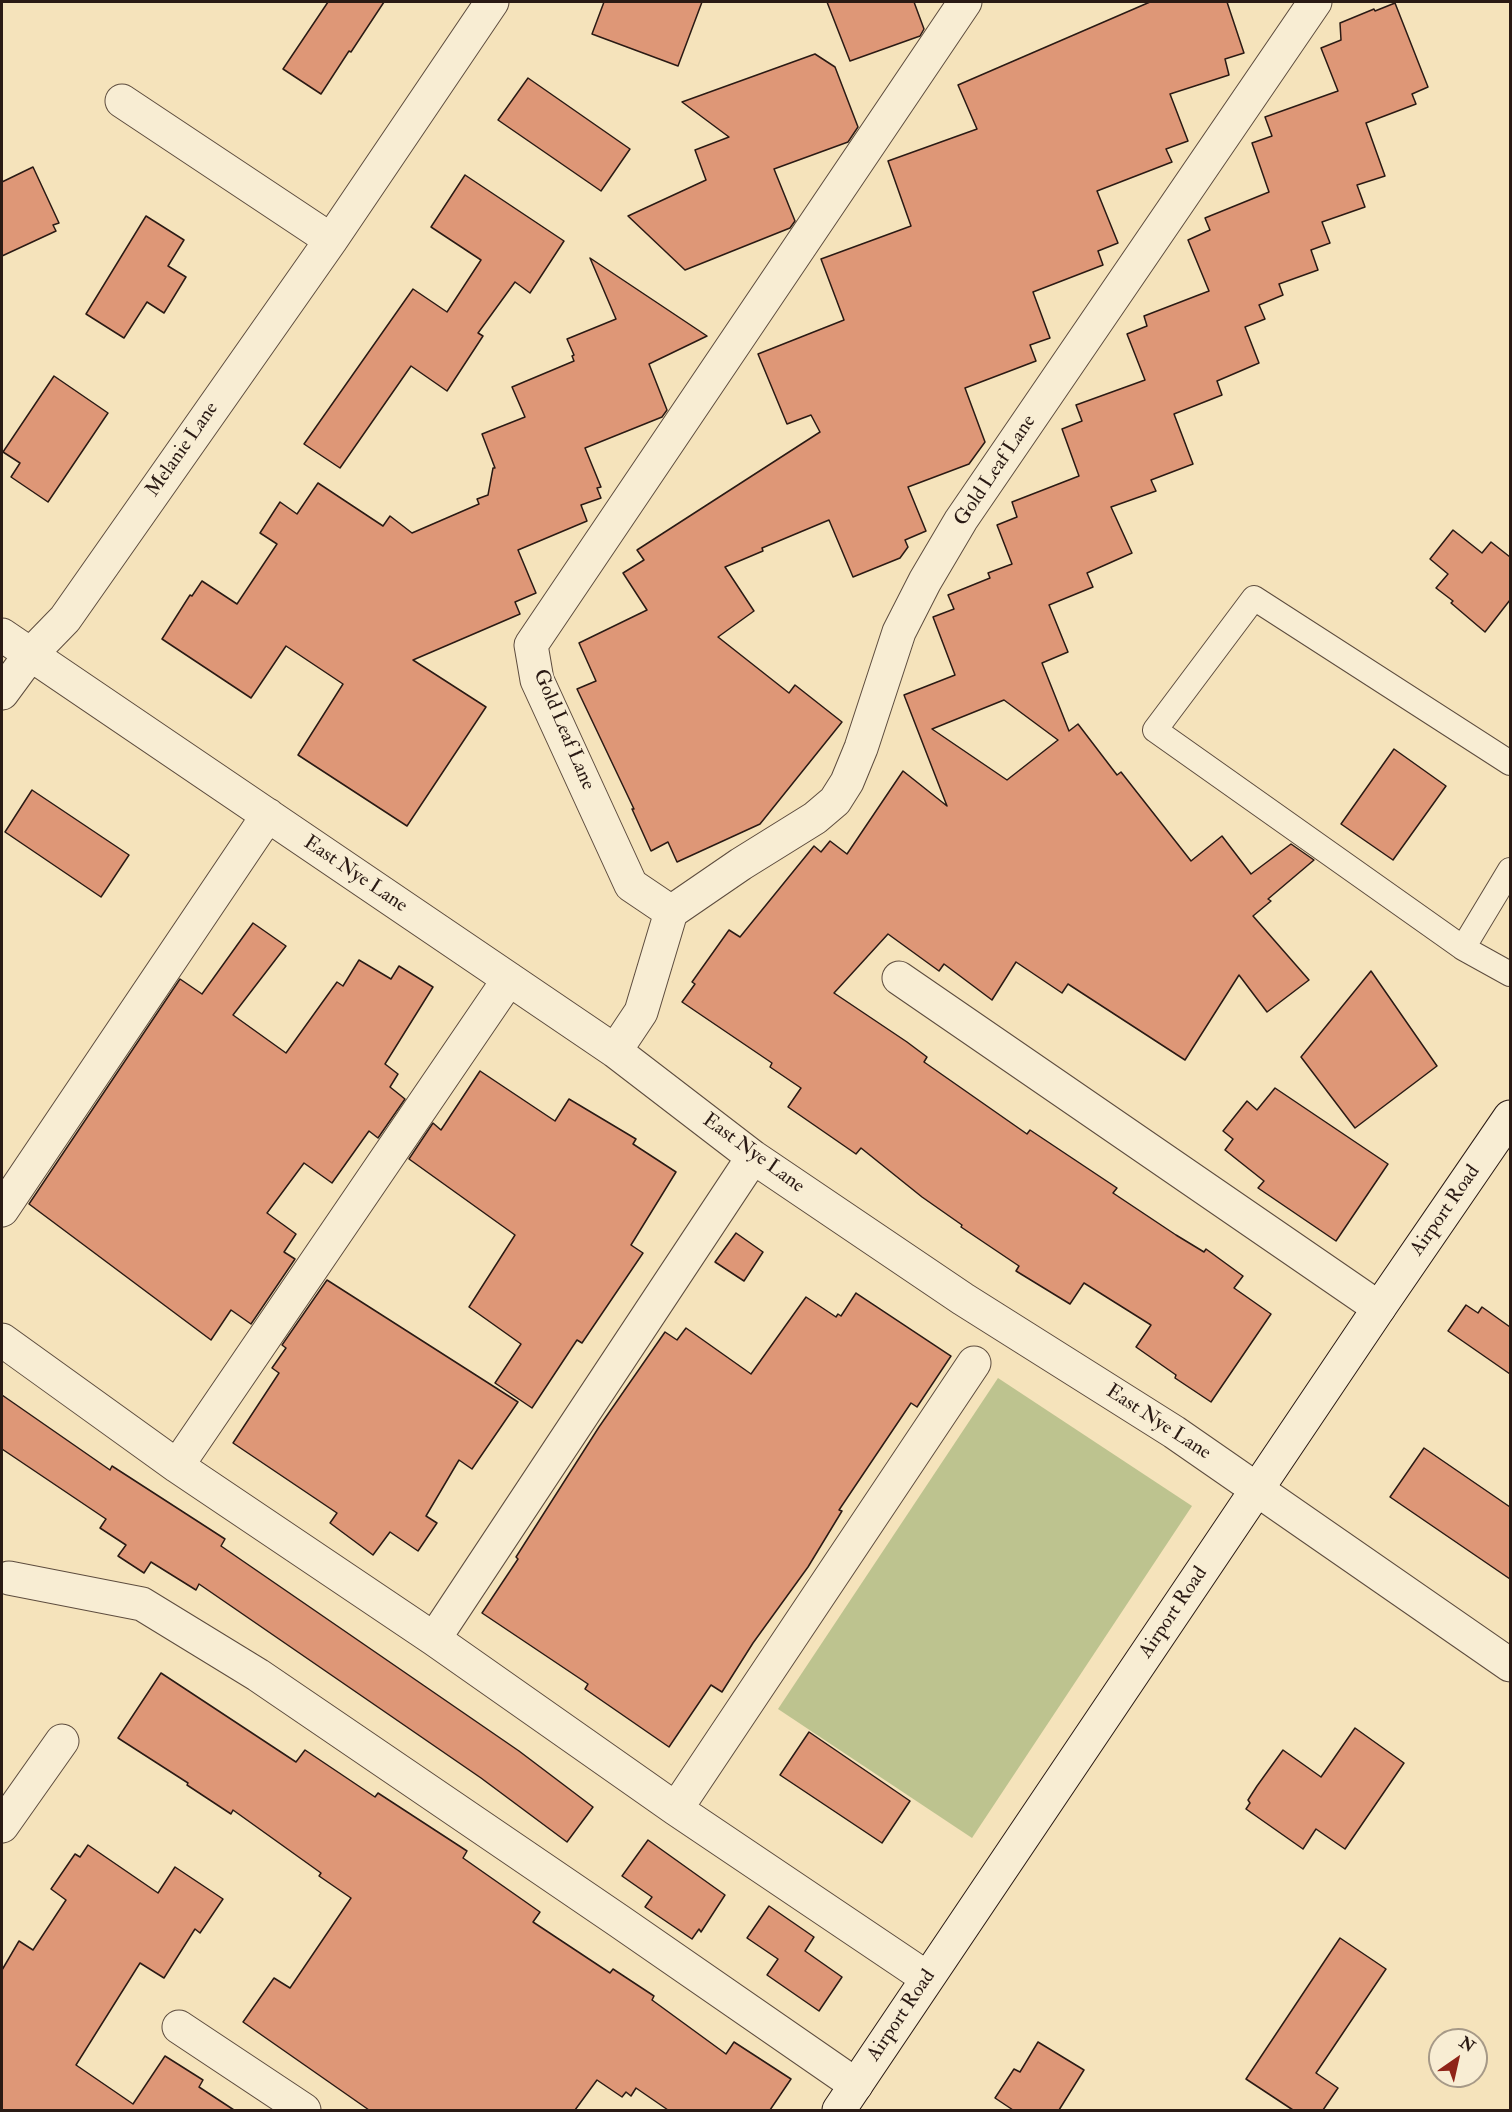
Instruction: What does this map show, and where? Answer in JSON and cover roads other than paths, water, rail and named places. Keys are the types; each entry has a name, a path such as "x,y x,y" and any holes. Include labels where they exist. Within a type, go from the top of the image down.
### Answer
{"street":[{"name":"Melanie Lane","path":"2,693 30,654 65,619 330,240 492,2"},
{"name":"Gold Leaf Lane","path":"965,2 531,645 537,680 631,885 671,912 741,864 815,818 834,801 847,782 861,748 899,632 925,581 961,520 1315,2"},
{"path":"122,101 330,240"},
{"name":"East Nye Lane","path":"2,635 615,1051 753,1157 963,1299 1174,1432 1510,1665"},
{"path":"2,1210 268,816"},
{"path":"615,1051 641,1012 671,912"},
{"path":"899,978 1379,1308"},
{"path":"177,1466 509,979"},
{"name":"Airport Road","path":"848,2098 1510,1117"},
{"path":"434,1639 753,1157"},
{"path":"2,1340 177,1466 434,1639 676,1809 927,1978"},
{"path":"676,1809 974,1363"},
{"path":"9,1578 142,1604 268,1681 619,1921 848,2098"},
{"path":"2,1826 62,1742"},
{"path":"178,2027 304,2110"}],"lane":[{"path":"1510,763 1254,598 1155,730 1463,948 1510,974"},
{"path":"1463,948 1510,870"}]}
